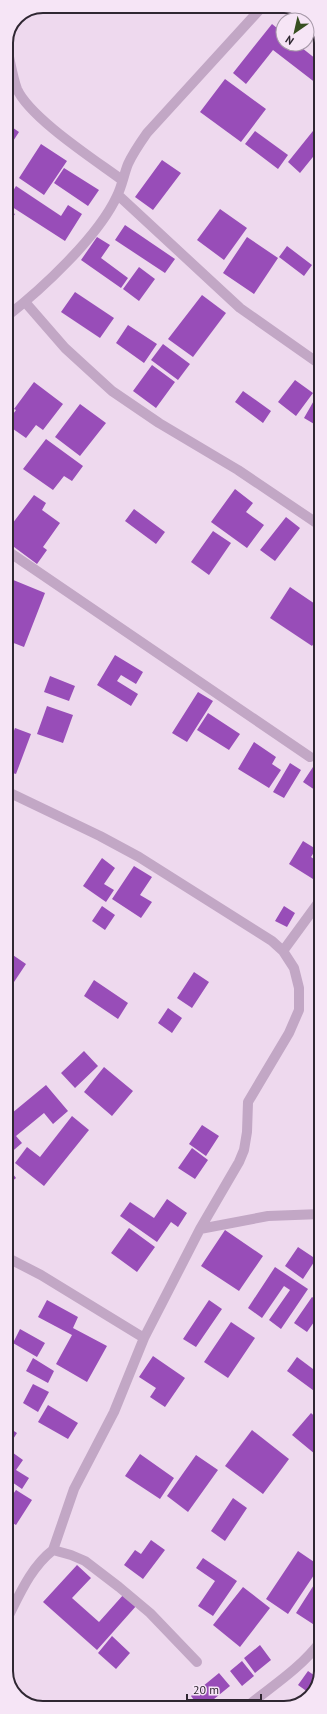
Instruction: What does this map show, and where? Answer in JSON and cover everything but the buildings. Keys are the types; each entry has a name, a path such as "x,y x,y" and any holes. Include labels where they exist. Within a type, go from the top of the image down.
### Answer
{"street":[{"path":"13,311 25,302 84,243 102,221 118,196 122,180 136,148 147,133 257,13"},
{"path":"13,70 18,89 29,107 47,123 122,180"},
{"path":"118,196 240,308 314,360"},
{"path":"25,302 65,348 112,391 159,423 238,470 314,521"},
{"path":"13,555 310,757"},
{"path":"13,794 100,836 139,857 272,941 283,951 294,968 299,988 299,1010 289,1032 248,1102 247,1132 240,1162 200,1229 144,1338 114,1412 74,1489 52,1550 39,1561 13,1608"},
{"path":"283,951 314,909"},
{"path":"200,1229 268,1216 314,1214"},
{"path":"13,1260 41,1275 144,1338"},
{"path":"52,1550 71,1555 85,1561 119,1587 150,1613 197,1662"},
{"path":"255,1701 282,1681 314,1649"}]}
